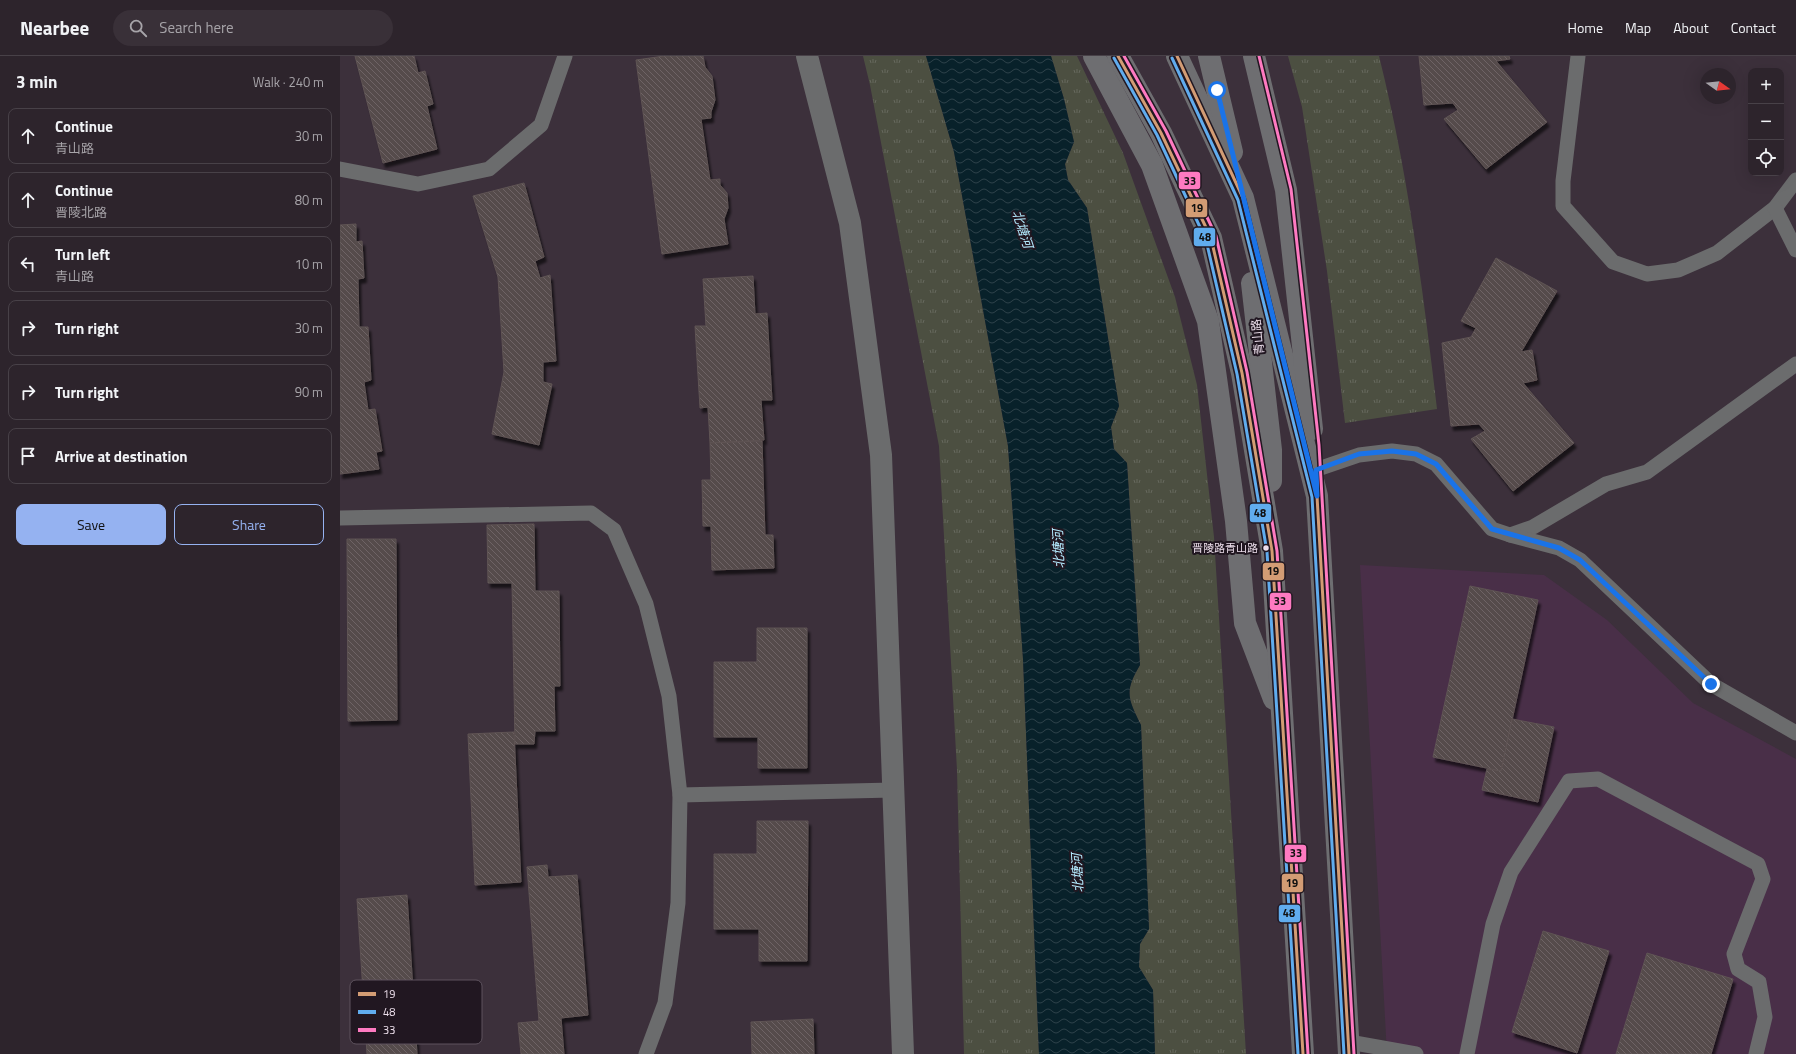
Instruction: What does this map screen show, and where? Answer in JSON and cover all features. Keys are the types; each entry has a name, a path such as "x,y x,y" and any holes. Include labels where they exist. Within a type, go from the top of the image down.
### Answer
{"main road":[{"path":"1094,56 1152,166 1208,321 1236,521 1245,623 1282,720"},
{"path":"1118,56 1161,133 1211,238 1242,373 1272,551 1303,1054"},
{"path":"1177,56 1243,198 1317,496"},
{"name":"青山路","path":"1209,56 1243,198 1271,450 1272,551"},
{"path":"1254,56 1286,190 1316,470 1349,1048"}],"street":[{"path":"807,56 850,223 882,455 903,1054"}],"lane":[{"path":"340,169 418,184 489,169 541,125 565,56"},
{"path":"1578,56 1563,181 1563,206 1613,262 1647,274 1678,270 1717,253 1775,208 1796,180"},
{"path":"1775,208 1796,250"},
{"path":"1510,535 1533,527 1606,484 1647,472 1796,364"},
{"path":"1316,470 1359,454 1392,451 1416,454 1436,464 1492,529 1559,548 1580,560 1711,684 1796,733"},
{"path":"340,518 591,514 614,530 646,604 669,696 680,795 677,911 665,1004 646,1054"},
{"path":"1467,1054 1493,924 1511,872 1569,781 1598,779 1758,864 1763,879 1734,954 1738,969 1759,982 1765,1017 1756,1054"},
{"path":"680,795 893,790"},
{"path":"1349,1048 1416,1054"}],"shaded area":[{"path":"1360,565 1544,575 1607,620 1693,703 1796,759 1796,1054 1387,1054"}],"green space":[{"path":"863,56 926,56 954,152 1008,446 1023,659 1039,1054 964,1054 957,770 939,446 870,85"},
{"path":"1051,56 1077,56 1123,153 1175,297 1197,385 1214,537 1246,1054 1155,1054 1153,990 1139,967 1140,944 1149,929 1141,725 1133,708 1130,695 1132,682 1140,665 1127,463 1114,449 1111,427 1119,406 1087,208 1068,180 1065,164 1074,142 1064,99"},
{"path":"1288,56 1379,56 1398,144 1414,232 1437,409 1345,423 1327,271 1302,107"}],"water":[{"name":"北塘河","path":"926,56 1051,56 1064,99 1074,142 1065,164 1068,180 1087,208 1119,406 1111,427 1114,449 1127,463 1140,665 1132,682 1130,695 1133,708 1141,725 1149,929 1140,944 1139,967 1153,990 1155,1054 1039,1054 1023,659 1008,446 954,152"}],"building":[{"path":"355,56 414,56 418,73 425,71 433,104 427,106 437,149 383,163"},
{"path":"664,56 703,56 705,67 712,76 715,100 711,112 711,118 701,119 710,180 720,179 720,185 727,193 728,208 724,219 728,244 662,254 636,60"},
{"path":"1419,56 1509,56 1510,59 1496,61 1547,122 1486,169 1444,119 1458,110 1453,103 1424,105"},
{"path":"524,183 544,257 535,261 540,278 550,275 556,361 543,362 543,382 552,384 539,445 492,434 504,372 498,277 473,196"},
{"path":"356,224 356,242 362,241 364,278 358,279 359,327 368,327 371,380 364,382 368,410 375,409 382,451 376,452 379,469 340,474 340,225"},
{"path":"1496,258 1557,291 1521,352 1532,350 1537,380 1523,383 1574,443 1513,491 1471,439 1485,431 1479,424 1451,426 1442,343 1471,337 1476,328 1461,321"},
{"path":"753,276 755,314 767,313 772,400 761,400 764,440 710,443 708,407 700,408 695,326 706,326 703,279"},
{"path":"762,441 765,535 773,535 774,568 712,570 711,526 703,526 702,480 711,480 710,443"},
{"path":"534,524 535,591 559,591 560,686 554,686 555,731 535,731 534,744 515,744 512,583 488,583 487,525"},
{"path":"347,539 396,539 397,720 348,721"},
{"path":"1470,586 1538,600 1501,771 1433,757"},
{"path":"757,628 807,628 807,768 758,768 758,737 714,737 714,662 757,662"},
{"path":"1512,719 1554,727 1538,802 1482,790 1487,769 1501,771"},
{"path":"514,732 521,882 475,885 468,734"},
{"path":"757,821 808,821 807,961 759,961 759,929 714,929 714,854 757,854"},
{"path":"547,865 548,877 577,875 588,1015 561,1018 564,1054 521,1054 518,1023 539,1021 527,867"},
{"path":"407,895 412,980 362,980 357,899"},
{"path":"1543,931 1609,951 1577,1053 1512,1032"},
{"path":"1647,953 1733,979 1711,1054 1616,1054"},
{"path":"813,1019 814,1054 752,1054 751,1022"},
{"path":"366,1044 416,1044 417,1054 367,1054"}],"transit line":[{"name":"19","path":"1118,56 1161,133 1211,238 1242,373 1272,551 1303,1054"},
{"name":"33","path":"1124,56 1166,131 1216,236 1247,372 1277,551 1308,1054"},
{"name":"19","path":"1177,56 1243,198 1317,496 1349,1054"},
{"name":"33","path":"1259,56 1291,189 1319,445 1354,1054"},
{"name":"48","path":"1114,58 1157,135 1206,240 1237,374 1267,552 1298,1054"},
{"name":"48","path":"1172,58 1238,200 1312,497 1344,1054"}],"place":[{"name":"晋陵路青山路","path":"1266,548"}],"route":[{"path":"1217,90 1317,496 1316,470 1359,454 1392,451 1416,454 1436,464 1492,529 1559,548 1580,560 1711,684"}]}
